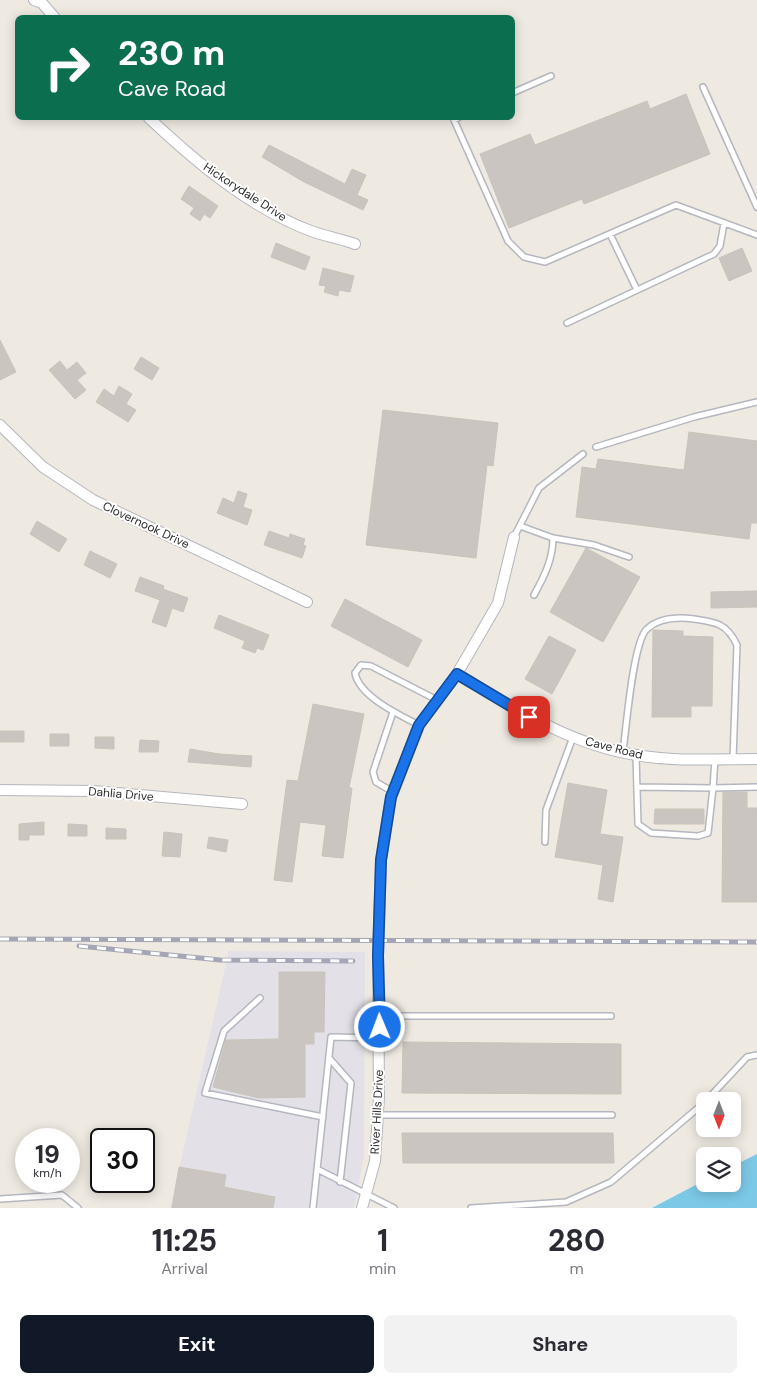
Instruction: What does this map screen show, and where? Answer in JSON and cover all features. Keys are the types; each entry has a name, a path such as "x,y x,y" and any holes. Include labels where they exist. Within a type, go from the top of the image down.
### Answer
{"street":[{"path":"34,0 42,3 52,15"},
{"name":"Hickorydale Drive","path":"151,120 189,156 279,216 312,231 355,244"},
{"name":"Clovernook Drive","path":"0,425 43,466 93,500 307,602"},
{"name":"River Hills Drive","path":"362,1208 374,1161 378,1115 380,1016 378,956 381,860 393,792 419,725 457,674 498,603 514,537"},
{"name":"Cave Road","path":"457,674 529,717 592,745 636,756 757,759"},
{"name":"Dahlia Drive","path":"0,790 94,791 242,804"}],"lane":[{"path":"515,92 551,76"},
{"path":"703,87 757,207"},
{"path":"454,120 508,241 524,257 545,262 676,205 757,235"},
{"path":"567,323 714,254 720,246 724,223"},
{"path":"610,234 636,290"},
{"path":"596,447 694,417 757,402"},
{"path":"514,537 539,488 583,454"},
{"path":"520,526 553,538 594,545 629,557"},
{"path":"534,595 545,575 553,548 553,538"},
{"path":"623,752 636,658 646,629 656,622 681,617 711,621 730,631 737,645 733,759"},
{"path":"419,725 393,712 357,681 355,673 361,665 371,666 438,700"},
{"path":"393,712 373,772 376,782 393,792"},
{"path":"545,842 546,810 573,736"},
{"path":"636,756 638,824 651,833 698,836 708,833 715,759"},
{"path":"637,786 757,787"},
{"path":"260,998 224,1031 205,1093 322,1117"},
{"path":"380,1016 611,1016"},
{"path":"313,1208 331,1037 380,1038"},
{"path":"714,1092 746,1057 757,1055"},
{"path":"329,1058 351,1083 340,1182"},
{"path":"471,1208 566,1202 610,1182 696,1110"},
{"path":"378,1115 612,1115"},
{"path":"317,1169 394,1208"},
{"path":"0,1199 62,1195 78,1208"}],"shaded area":[{"path":"229,951 365,952 364,1156 354,1208 170,1208"}],"water":[{"path":"757,1154 757,1208 652,1208 696,1185 696,1192 741,1192 741,1162"}],"building":[{"path":"686,94 710,154 584,204 582,199 509,228 480,154 530,134 535,145 647,101 650,109"},
{"path":"269,145 345,184 352,169 366,175 357,195 368,200 363,210 304,182 262,157"},
{"path":"189,186 218,206 210,218 204,214 200,221 190,214 194,208 181,199"},
{"path":"276,243 310,257 305,270 271,257"},
{"path":"742,248 752,271 729,281 719,258"},
{"path":"323,268 354,276 350,292 339,290 338,296 324,292 326,286 319,285"},
{"path":"0,340 16,372 0,380"},
{"path":"141,357 159,368 152,380 134,369"},
{"path":"60,361 67,370 77,362 86,373 77,380 86,390 75,399 49,370"},
{"path":"119,386 132,394 126,404 136,410 128,422 96,402 104,389 114,396"},
{"path":"383,410 498,423 493,466 487,465 476,558 366,545"},
{"path":"689,432 757,441 757,523 751,523 749,539 576,517 582,467 596,469 598,459 684,470"},
{"path":"238,491 247,494 243,507 252,510 247,525 217,513 223,498 234,503"},
{"path":"37,521 67,539 59,552 30,534"},
{"path":"269,531 289,538 290,534 305,539 303,545 306,546 302,558 264,545"},
{"path":"586,548 640,577 603,642 550,612"},
{"path":"90,551 117,564 110,578 84,565"},
{"path":"140,577 164,586 163,589 188,598 183,612 172,608 166,627 152,622 160,600 135,591"},
{"path":"757,591 757,607 711,608 711,592"},
{"path":"345,599 422,640 408,667 331,626"},
{"path":"219,615 269,635 263,650 257,648 255,653 242,648 245,641 214,628"},
{"path":"653,630 683,631 683,636 713,637 712,706 691,706 691,717 652,717"},
{"path":"549,636 576,650 552,694 525,679"},
{"path":"313,704 364,714 349,788 352,788 343,858 322,856 326,825 300,822 292,882 274,880 287,780 298,781"},
{"path":"0,731 24,731 24,742 0,742"},
{"path":"50,734 69,734 69,746 50,746"},
{"path":"95,737 114,737 114,749 95,748"},
{"path":"140,740 159,741 158,752 139,752"},
{"path":"190,749 219,754 252,756 251,767 188,762"},
{"path":"568,783 607,790 600,834 623,837 613,902 598,899 603,865 555,857"},
{"path":"723,792 747,792 747,808 757,808 757,902 722,902"},
{"path":"655,809 704,809 704,824 654,824"},
{"path":"44,822 44,835 29,835 29,840 19,840 19,824"},
{"path":"68,824 87,825 87,836 68,836"},
{"path":"106,828 126,829 126,839 106,839"},
{"path":"164,832 182,834 180,857 162,856"},
{"path":"209,837 228,840 226,852 207,848"},
{"path":"279,972 325,972 324,1032 314,1032 314,1044 305,1044 305,1097 259,1098 213,1087 226,1040 279,1039"},
{"path":"403,1042 621,1044 621,1094 402,1093"},
{"path":"402,1133 613,1133 614,1163 403,1163"},
{"path":"179,1167 226,1175 224,1187 275,1197 273,1208 172,1208"}],"railway":[{"path":"0,939 757,942"},
{"path":"79,946 220,960 353,961"}],"route":[{"path":"380,1027 378,956 381,860 391,797 419,725 457,674 529,717"}]}
